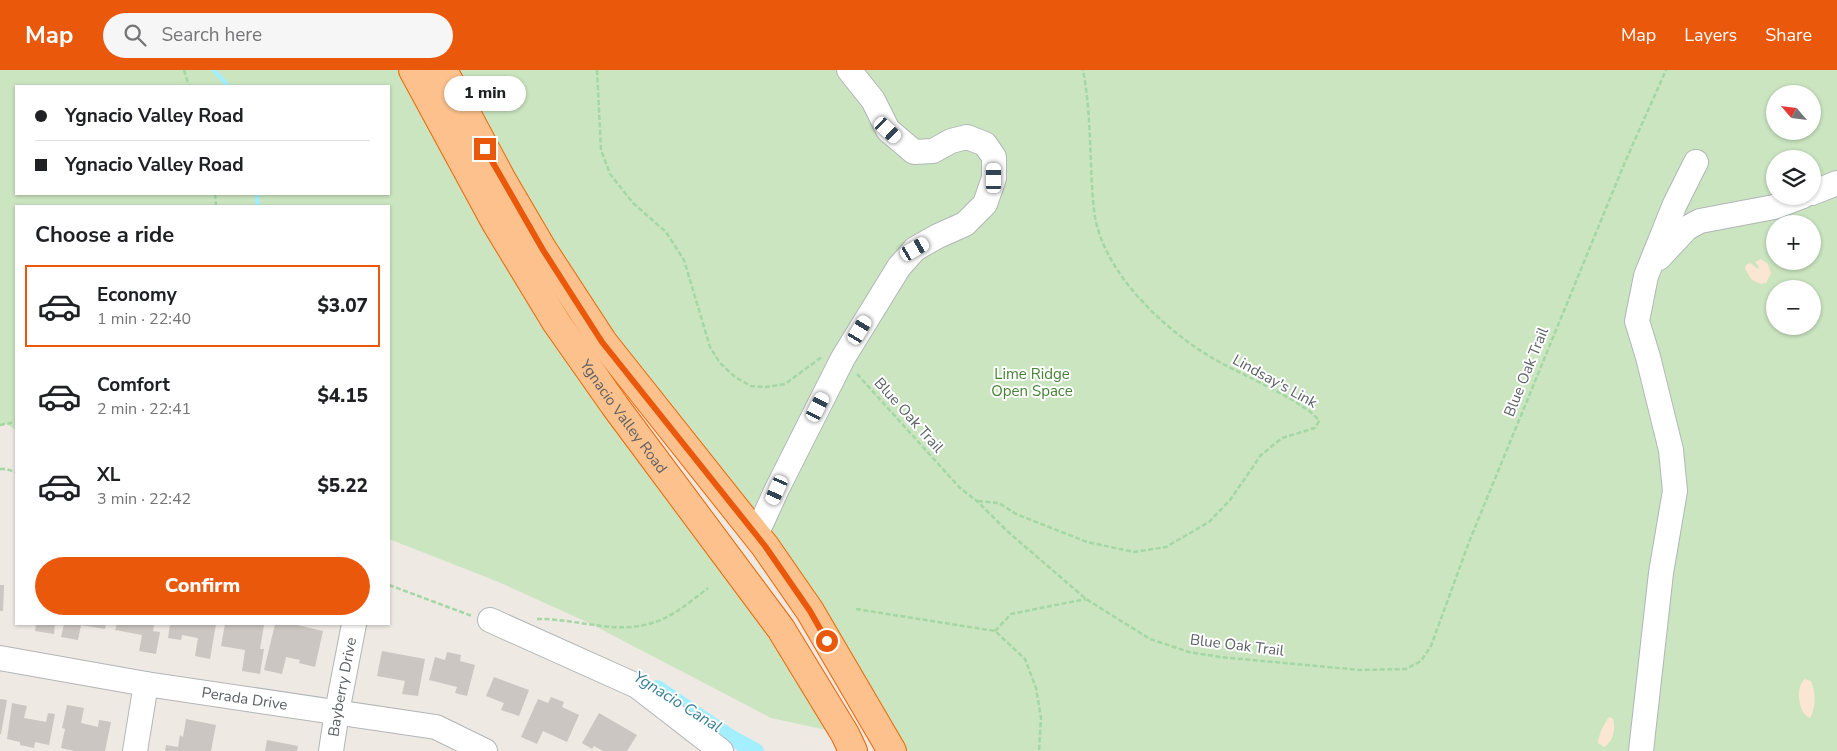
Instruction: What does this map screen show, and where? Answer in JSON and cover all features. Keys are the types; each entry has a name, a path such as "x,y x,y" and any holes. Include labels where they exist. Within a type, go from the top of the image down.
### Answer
{"highway":[{"name":"Ygnacio Valley Road","path":"413,70 496,223 556,322 615,406 781,629 845,734 853,751"},
{"name":"Ygnacio Valley Road","path":"443,70 502,180 543,250 602,342 756,535 810,611 892,751"}],"street":[{"path":"756,535 843,358 899,266 915,249 965,224 985,204 994,178 994,157 986,144 967,136 933,151 914,152 888,130 873,100 849,70"},
{"path":"1641,751 1660,573 1675,491 1670,450 1648,357 1637,321 1646,276 1675,204 1696,162"},
{"path":"1821,189 1837,183"},
{"path":"1646,276 1659,258 1687,228 1700,221 1779,205"},
{"path":"490,620 637,686 721,751"},
{"name":"Bayberry Drive","path":"331,751 354,625"},
{"name":"Perada Drive","path":"0,658 146,684 436,727 485,751"},
{"path":"135,751 146,684"}],"path":[{"path":"184,70 189,85"},
{"path":"597,70 601,150 610,174 633,203 666,232 684,260 710,347 720,363 735,377 751,386 766,387 785,384 818,358 828,353 843,358"},
{"name":"Lindsay's Link","path":"977,501 998,503 1016,514 1087,542 1134,552 1166,547 1209,522 1230,500 1261,455 1282,438 1315,428 1319,420 1316,414 1207,356 1156,317 1119,272 1100,238 1094,212 1088,94 1083,70"},
{"name":"Blue Oak Trail","path":"843,358 960,488 1086,599 1150,639 1189,652 1220,657 1360,670 1406,669 1421,661 1431,646 1469,542 1625,162 1666,70"},
{"path":"0,425 15,422"},
{"path":"0,469 15,472"},
{"path":"390,585 470,616 490,620"},
{"path":"535,618 617,628 651,624 670,616 708,588"},
{"path":"994,631 1011,614 1086,599"},
{"path":"856,609 994,631 1025,659 1036,688 1041,718 1039,751"}],"green space":[{"path":"0,70 413,70 463,165 845,734 771,718 591,624 501,583 390,539 390,205 15,205 15,429 6,424 0,425"},
{"name":"Lime Ridge Open Space","path":"443,70 1837,70 1837,751 892,751 854,685 602,342"}],"sand":[{"path":"1761,259 1766,263 1766,270 1770,270 1771,273 1766,283 1761,284 1752,280 1745,269 1746,265 1750,263 1758,269 1759,267 1755,262"},
{"path":"1805,679 1811,681 1813,685 1814,705 1810,718 1803,711 1799,700 1800,687"},
{"path":"1609,717 1613,719 1614,731 1612,739 1604,747 1598,743"}],"building":[{"path":"0,585 4,585 3,611 0,611"},
{"path":"36,625 55,625 54,634 35,631"},
{"path":"64,625 81,625 78,640 61,637"},
{"path":"81,625 106,625 105,629"},
{"path":"117,625 154,625 153,631 160,632 156,654 139,651 142,635 115,630"},
{"path":"170,625 216,625 210,659 195,656 198,638 182,635 181,640 168,638"},
{"path":"225,625 264,625 260,649 264,649 260,674 242,671 245,650 221,646"},
{"path":"275,625 297,625 323,631 315,667 299,663 300,660 286,657 282,674 264,670"},
{"path":"382,651 425,659 418,696 402,694 405,681 377,676"},
{"path":"447,652 461,655 460,661 475,665 467,696 455,693 457,687 429,680 435,657 445,660"},
{"path":"494,677 529,690 519,716 501,710 504,703 486,696"},
{"path":"551,697 564,702 562,707 579,715 567,742 543,731 537,744 521,737 538,699 548,703"},
{"path":"0,699 7,700 1,734 0,734"},
{"path":"12,703 27,706 24,718 46,722 48,713 55,714 49,745 35,742 34,748 20,745 20,742 7,739"},
{"path":"67,705 84,708 81,723 98,727 99,720 111,722 105,751 74,751 61,748 65,729 62,728"},
{"path":"599,713 637,735 627,751 603,751 594,746 592,749 582,743"},
{"path":"186,719 216,725 211,751 165,751 166,745 178,747 180,735 183,737"},
{"path":"267,740 298,746 297,751 265,751"}],"waterway":[{"path":"214,70 227,85"},
{"path":"257,195 258,205"},
{"name":"Ygnacio Canal","path":"657,688 730,737 756,751"}],"route":[{"path":"485,149 543,250 602,342 765,546 810,611 827,641"}]}
